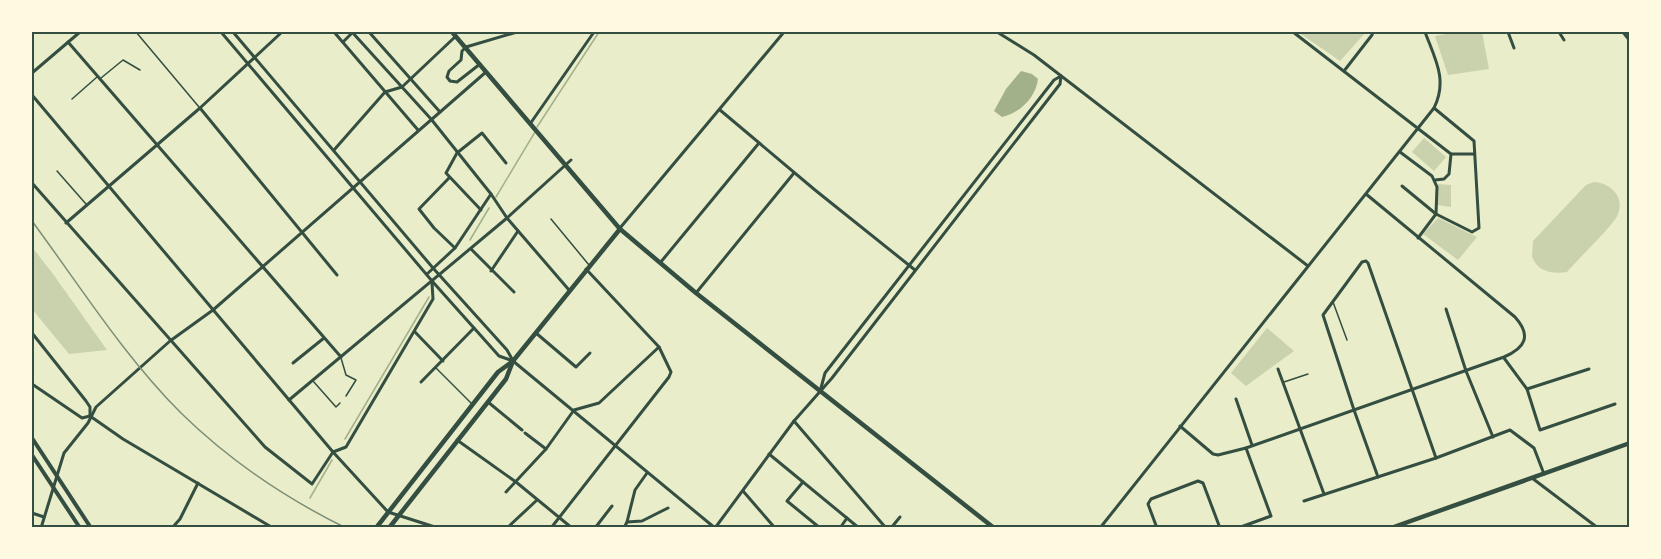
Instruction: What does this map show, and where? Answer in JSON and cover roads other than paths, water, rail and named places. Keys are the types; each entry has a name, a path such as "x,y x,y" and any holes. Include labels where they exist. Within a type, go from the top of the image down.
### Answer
{"main road":[{"path":"454,34 620,229 994,528"},
{"path":"376,528 498,372 513,361 620,229"},
{"path":"389,528 506,379 513,361"},
{"path":"1391,528 1629,443"}],"street":[{"path":"32,73 80,32"},
{"path":"221,32 432,281 499,356 513,361 715,528 794,421 832,378 1030,124 1060,84 1061,76"},
{"path":"233,32 433,268 507,350 513,361"},
{"path":"66,223 200,108 282,32"},
{"path":"334,32 418,130"},
{"path":"343,42 353,32 431,119 507,218 569,290"},
{"path":"369,32 440,112"},
{"path":"480,64 458,82 450,81 447,74 462,60 462,51 466,47 518,32"},
{"path":"533,129 594,32"},
{"path":"620,229 784,32"},
{"path":"997,32 1034,55 1308,266"},
{"path":"1293,32 1451,154 1474,154"},
{"path":"1344,72 1372,32"},
{"path":"1100,528 1434,108 1440,95 1441,79 1425,32"},
{"path":"1508,32 1514,48"},
{"path":"1559,32 1564,40"},
{"path":"1623,32 1629,41"},
{"path":"334,150 385,92 402,87 454,34"},
{"path":"68,42 341,357"},
{"path":"32,384 82,418 90,416 96,407 170,341 213,310 486,72"},
{"path":"820,389 825,373 1023,119 1054,80 1061,76"},
{"path":"32,95 333,452 388,512 438,528"},
{"path":"200,108 338,275"},
{"path":"1402,186 1436,214 1472,232 1479,228 1474,141 1434,108"},
{"path":"720,110 915,270"},
{"path":"1023,119 1030,124"},
{"path":"481,210 446,172 457,153 482,133 506,163"},
{"path":"660,263 759,142"},
{"path":"1400,152 1434,180 1437,187 1436,214 1418,238"},
{"path":"1434,180 1444,179 1449,174 1451,154"},
{"path":"289,400 471,249 571,160"},
{"path":"696,292 795,173"},
{"path":"450,177 418,209 455,248"},
{"path":"32,183 265,447 312,484 333,452 346,447 415,331 433,299 432,281"},
{"path":"1180,426 1213,454 1218,455 1252,446 1300,427 1517,352 1523,344 1523,326 1365,194"},
{"path":"427,274 455,248 492,196"},
{"path":"936,230 943,236"},
{"path":"491,271 518,231"},
{"path":"471,249 514,292"},
{"path":"1378,477 1323,315 1360,264 1366,261 1436,458"},
{"path":"551,528 669,377 670,368 659,347 588,267"},
{"path":"1446,309 1466,371 1493,436"},
{"path":"873,311 879,316"},
{"path":"421,382 474,328"},
{"path":"415,331 443,361"},
{"path":"32,333 90,407 88,423 64,453 40,528"},
{"path":"536,333 576,367 590,353"},
{"path":"292,363 324,337"},
{"path":"506,492 546,449 574,411 599,403 659,347"},
{"path":"1504,357 1527,390 1540,429 1615,404"},
{"path":"1278,369 1324,494"},
{"path":"1527,390 1589,369"},
{"path":"1236,399 1252,446"},
{"path":"488,402 546,449"},
{"path":"90,416 123,439 273,528"},
{"path":"794,421 886,528"},
{"path":"1304,501 1436,458 1510,430 1534,448 1544,474"},
{"path":"32,438 91,528"},
{"path":"458,440 516,482 572,528"},
{"path":"1238,528 1271,516 1246,448"},
{"path":"769,454 859,528"},
{"path":"32,455 81,528"},
{"path":"624,528 635,490 647,473"},
{"path":"1532,478 1598,528"},
{"path":"1156,528 1148,504 1151,500 1201,481 1220,528"},
{"path":"803,482 788,501 820,528"},
{"path":"172,528 180,519 198,483"},
{"path":"743,491 775,528"},
{"path":"507,528 537,500"},
{"path":"595,528 612,506"},
{"path":"627,522 642,521 668,508"},
{"path":"32,513 44,517"},
{"path":"891,528 900,517"},
{"path":"840,528 847,518"}],"lane":[{"path":"136,32 200,108"},
{"path":"72,99 123,60 140,70"},
{"path":"57,171 87,204"},
{"path":"551,219 588,267"},
{"path":"1332,301 1347,340"},
{"path":"341,357 346,375 356,380 346,396"},
{"path":"435,368 473,404"},
{"path":"1283,383 1308,374"},
{"path":"312,381 336,407 340,403"}],"waterway":[{"path":"537,127 599,32"},
{"path":"496,197 535,132"},
{"path":"470,240 489,208"},
{"path":"345,439 429,297"},
{"path":"310,498 332,460"}],"railway":[{"path":"32,221 121,344 181,413 219,447 259,477 301,504 346,528"}]}
